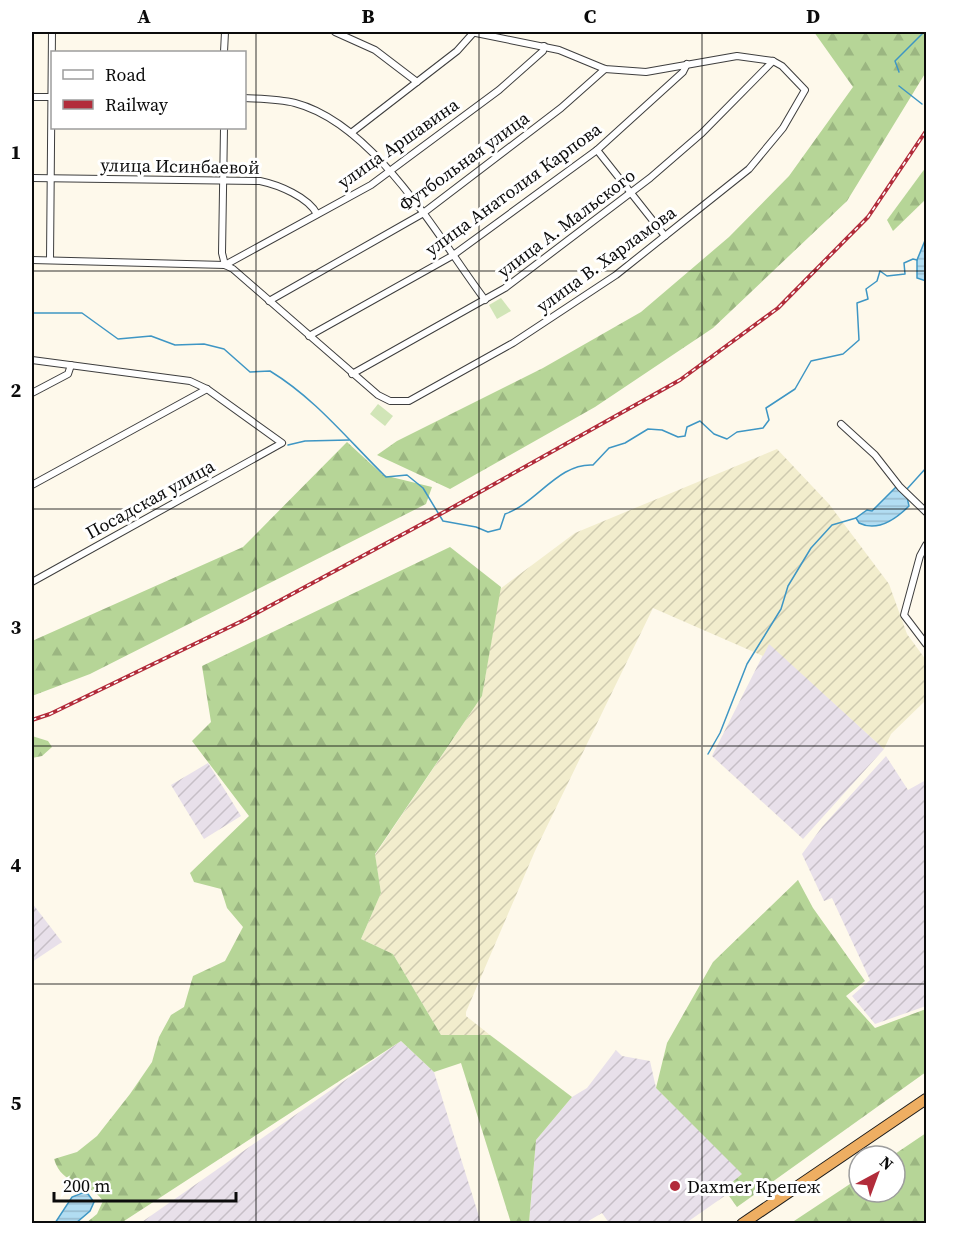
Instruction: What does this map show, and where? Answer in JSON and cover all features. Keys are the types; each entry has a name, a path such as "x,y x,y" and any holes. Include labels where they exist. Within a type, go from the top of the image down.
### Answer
{"highway":[{"path":"742,1224 927,1099"}],"street":[{"path":"52,32 52,51"},
{"path":"224,51 225,32"},
{"path":"335,32 375,50 417,82"},
{"path":"351,133 457,51 472,32 544,46 605,69 646,72 737,56 773,61"},
{"name":"улица Аршавина","path":"225,265 391,171 499,90 544,46"},
{"name":"улица А. Мальского","path":"352,374 485,300 630,193 702,133 773,61"},
{"name":"улица В. Харламова","path":"225,265 233,269 352,374 390,401 400,402 418,398 564,311 665,236 749,169 783,128 805,90 782,66 773,61"},
{"name":"улица Анатолия Карпова","path":"309,336 452,256 597,150 667,88 683,72 687,64"},
{"name":"Футбольная улица","path":"269,301 422,214 561,108 605,69"},
{"path":"32,96 51,97"},
{"path":"246,98 295,103 323,115 351,133 391,171 485,300"},
{"path":"50,260 52,129"},
{"path":"32,260 225,265 222,253 224,129"},
{"path":"597,150 665,236"},
{"name":"улица Исинбаевой","path":"32,178 260,181 275,185 306,202 317,214"},
{"path":"32,360 190,381 207,389"},
{"path":"32,393 68,374 71,365"},
{"path":"32,485 207,389"},
{"name":"Посадская улица","path":"32,582 282,443 207,389"},
{"path":"841,424 875,455 900,487 927,512"},
{"path":"927,545 920,556 904,615 927,644"}],"shaded area":[{"path":"777,449 829,504 889,584 907,634 926,660 926,700 891,734 884,749 769,644 763,656 653,608 535,851 466,1012 466,1016 490,1035 441,1035 393,954 361,939 381,893 375,855 482,696 500,589 575,533"},
{"path":"769,643 884,749 803,839 712,756"},
{"path":"886,756 908,790 926,780 926,1006 875,1024 852,996 870,980 832,898 824,901 802,854 822,827"},
{"path":"208,763 241,816 204,839 171,785"},
{"path":"32,903 62,942 32,962"},
{"path":"401,1041 434,1072 481,1223 139,1224"},
{"path":"616,1050 622,1056 650,1061 656,1088 743,1174 724,1189 726,1195 686,1223 676,1221 609,1223 602,1213 585,1223 529,1224 536,1140 572,1097 587,1088"}],"green space":[{"path":"814,32 926,32 926,72 847,201 713,328 595,407 450,489 377,455 397,441 543,368 641,312 729,237 789,176 853,87"},
{"path":"926,167 926,199 893,231 887,220"},
{"path":"501,298 511,311 497,319 489,305"},
{"path":"378,404 393,416 385,426 370,414"},
{"path":"347,442 383,475 432,487 426,504 90,674 32,696 32,641 243,547"},
{"path":"450,547 501,587 482,696 375,854 381,893 361,939 393,954 441,1035 490,1035 572,1097 536,1140 529,1223 511,1223 461,1063 434,1072 401,1041 121,1223 86,1223 97,1214 103,1201 90,1189 63,1175 54,1159 77,1152 97,1136 152,1062 159,1037 171,1015 184,1007 193,976 225,961 243,927 227,908 221,889 194,882 190,873 249,816 192,741 211,722 202,666"},
{"path":"32,736 48,741 52,747 42,756 32,758"},
{"path":"798,880 813,908 865,981 846,996 875,1028 926,1009 926,1072 737,1207 724,1189 742,1174 656,1088 667,1043 713,962"},
{"path":"926,1133 926,1223 791,1223 847,1186 847,1204 907,1204 907,1146"}],"water":[{"path":"926,238 926,281 917,278 917,260"},
{"path":"896,487 907,497 909,506 886,523 873,526 859,523 856,518 867,510 872,511"},
{"path":"82,1193 88,1194 94,1202 90,1211 76,1223 55,1223 72,1197"}],"waterway":[{"path":"899,72 895,61 924,32"},
{"path":"899,86 922,104"},
{"path":"32,313 82,313 118,339 151,336 175,345 204,344 224,349 250,372 270,371 317,407 386,477 407,475 423,488 443,521 476,527 488,532 500,529 505,514 517,509 558,477 580,466 593,465 609,448 625,443 648,429 662,430 678,437 685,436 687,427 700,421 714,434 727,439 737,432 763,428 769,420 766,408 795,389 811,361 843,354 859,340 857,303 868,299 866,289 877,281 880,271 887,276 905,274 904,263 913,259 917,260"},
{"path":"288,445 305,441 349,440"},
{"path":"907,489 926,468"},
{"path":"708,754 720,733 747,664 781,609 788,586 811,548 832,525 856,518"}],"railway":[{"path":"32,720 50,714 242,621 446,511 680,380 778,308 868,217 926,131"}],"place":[{"name":"Daxmer Крепеж","path":"675,1186"}]}
